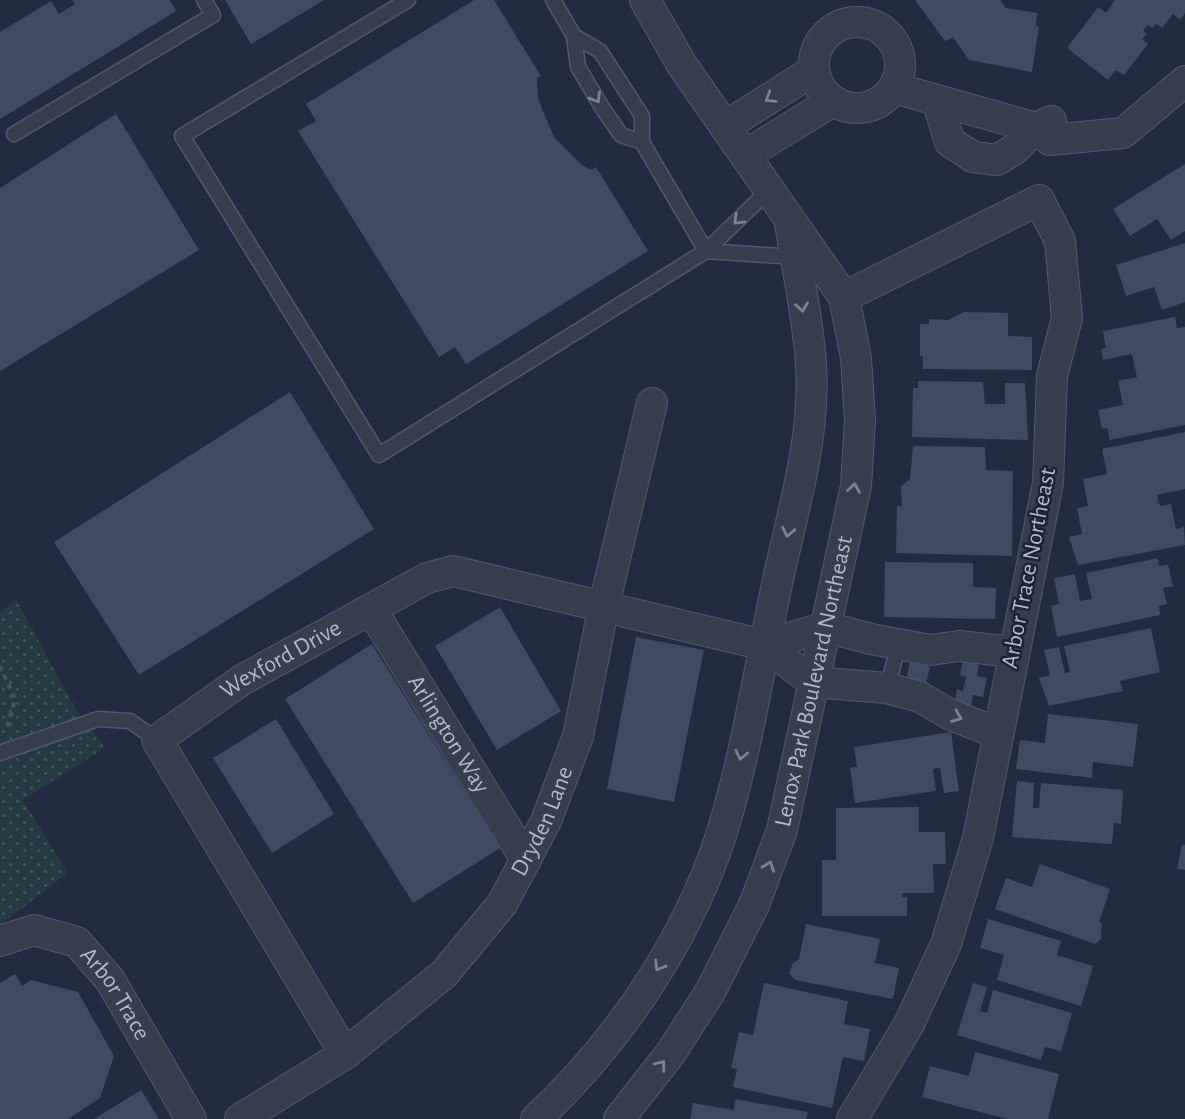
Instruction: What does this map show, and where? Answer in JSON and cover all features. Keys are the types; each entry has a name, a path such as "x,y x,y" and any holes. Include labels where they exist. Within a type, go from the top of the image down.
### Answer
{"street":[{"name":"Lenox Park Boulevard Northeast","path":"619,1119 670,1054 710,992 754,905 782,830 856,486 860,421 856,358 844,297 747,154 682,65 645,0"},
{"path":"860,11 889,34 897,46 901,60 894,88 874,105 861,108 833,101 818,83 814,70 819,44 827,33 860,11"},
{"path":"726,126 814,70"},
{"path":"894,88 1036,128 1050,140 1123,133 1185,81"},
{"path":"937,100 950,142 973,157 997,160 1014,149 1036,128"},
{"path":"747,154 833,101"},
{"name":"Arbor Trace Northeast","path":"844,297 1039,200 1060,241 1067,318 1052,376 1048,483 978,838 946,944 869,1105 852,1119"},
{"name":"Lenox Park Boulevard Northeast","path":"536,1119 576,1082 623,1021 661,964 702,883 727,814 757,690 800,478 809,420 811,365 789,215"},
{"name":"Dryden Lane","path":"240,1119 345,1054 444,974 502,904 545,821 578,736 604,605 652,403"},
{"name":"Wexford Drive","path":"157,740 242,680 427,578 453,572 604,605 764,645"},
{"name":"Arlington Way","path":"371,609 526,860"},
{"path":"764,645 826,627 930,650 960,646 1013,652"},
{"path":"764,645 813,681 887,688 920,697 949,714 997,733"},
{"path":"157,740 345,1054"},
{"name":"Arbor Trace","path":"0,941 34,930 77,942 110,981 191,1119"}],"lane":[{"path":"14,134 213,15 204,0"},
{"path":"408,0 183,136 379,455 706,251 771,189"},
{"path":"553,0 574,36 578,67 603,110 621,135 642,142"},
{"path":"574,36 600,51 642,116 642,142 706,251"},
{"path":"706,251 795,257"},
{"path":"887,688 899,645"},
{"path":"0,753 98,719 130,721 157,740"}],"path":[{"path":"0,666 15,699 6,733"}],"shaded area":[{"path":"16,599 74,706 105,748 23,800 68,873 0,925 0,613"}],"building":[{"path":"72,0 170,0 176,11 0,119 0,32 51,1 59,14 75,4"},
{"path":"225,0 324,0 251,44"},
{"path":"474,0 494,0 541,76 537,78 538,99 554,137 583,166 591,170 596,167 648,251 466,364 455,347 439,357 298,131 316,121 306,104"},
{"path":"915,0 1000,0 1006,8 1037,13 1036,26 1039,27 1032,72 969,60 953,37 945,41"},
{"path":"1115,0 1185,0 1185,13 1180,20 1173,14 1162,28 1156,24 1152,28 1148,25 1143,31 1147,34 1142,39 1148,44 1124,75 1116,70 1108,80 1067,48 1098,7 1106,13"},
{"path":"116,114 199,250 0,371 0,188"},
{"path":"1185,164 1185,231 1171,240 1157,219 1130,236 1113,209"},
{"path":"1185,243 1185,302 1162,310 1154,287 1126,296 1116,265"},
{"path":"964,312 1008,313 1008,336 1032,337 1032,370 923,369 923,356 920,356 920,324 929,324 929,319 948,320"},
{"path":"1175,317 1177,328 1185,327 1185,425 1110,440 1107,428 1102,429 1098,410 1123,405 1118,381 1137,377 1132,354 1103,360 1101,349 1106,348 1103,331"},
{"path":"918,381 983,382 985,404 1005,404 1005,383 1025,383 1028,440 912,437 913,388 918,388"},
{"path":"290,392 374,529 139,675 54,542"},
{"path":"1185,432 1185,489 1157,495 1160,506 1171,504 1176,529 1184,527 1185,545 1078,565 1069,537 1082,534 1077,508 1088,506 1083,479 1107,474 1102,449"},
{"path":"913,446 985,447 986,470 1013,471 1012,556 896,553 897,506 902,506 901,486 910,479"},
{"path":"1158,558 1159,566 1168,565 1173,586 1163,588 1167,604 1159,606 1160,615 1057,637 1051,606 1059,604 1054,578 1075,574 1080,601 1092,599 1086,573"},
{"path":"885,562 973,563 973,587 996,588 995,619 884,617"},
{"path":"500,607 561,711 497,750 435,646"},
{"path":"1151,628 1160,672 1120,681 1123,691 1049,706 1039,678 1050,675 1044,650 1059,647 1065,673 1070,672 1064,646"},
{"path":"636,637 704,650 674,802 607,789"},
{"path":"372,644 500,848 413,903 285,699"},
{"path":"963,661 979,665 977,676 987,678 983,697 973,695 971,708 954,704 957,689 963,691 966,677 960,675"},
{"path":"910,662 930,667 926,684 906,680"},
{"path":"1048,714 1138,724 1133,767 1093,762 1092,778 1016,769 1020,740 1045,743"},
{"path":"276,719 334,814 272,853 213,758"},
{"path":"951,732 959,791 944,793 940,768 933,769 936,791 855,803 850,768 857,767 854,747"},
{"path":"1017,781 1034,783 1033,808 1039,808 1041,783 1123,790 1121,824 1114,823 1112,844 1012,837"},
{"path":"919,807 919,832 945,832 946,864 933,864 934,893 902,893 902,897 907,897 907,916 822,916 822,860 836,860 836,808"},
{"path":"1182,844 1185,845 1185,870 1177,869"},
{"path":"1040,864 1110,889 1099,922 1102,924 1101,939 1095,944 995,909 1006,878 1032,887"},
{"path":"988,919 1061,941 1057,955 1093,966 1081,1006 997,980 1004,955 980,948"},
{"path":"806,924 880,939 875,963 899,968 893,999 795,980 789,973 793,963 799,959"},
{"path":"15,974 22,986 31,980 78,992 114,1056 100,1098 68,1119 0,1119 0,983"},
{"path":"764,983 848,1001 844,1024 870,1029 864,1061 843,1057 832,1108 733,1087 737,1069 731,1068 739,1032 753,1035"},
{"path":"973,983 987,987 980,1011 987,1013 993,990 1072,1013 1061,1051 1045,1047 1041,1060 957,1035"},
{"path":"975,1052 1059,1074 1048,1119 1007,1119 922,1097 930,1066 969,1076"},
{"path":"141,1090 159,1119 94,1119"},
{"path":"735,1099 808,1112 806,1119 690,1119 693,1103 734,1110"}]}
